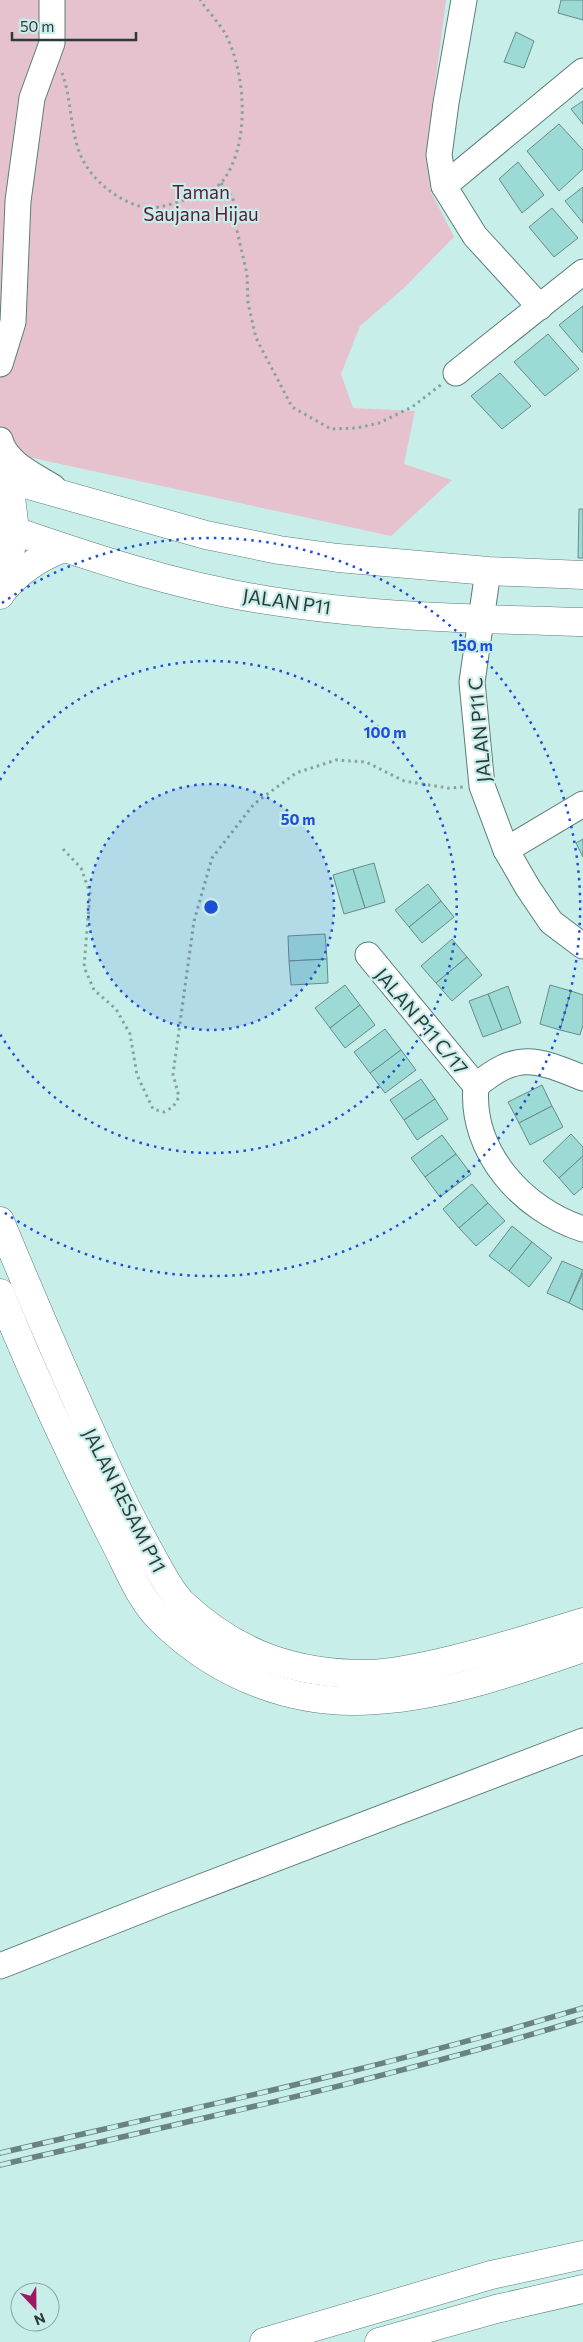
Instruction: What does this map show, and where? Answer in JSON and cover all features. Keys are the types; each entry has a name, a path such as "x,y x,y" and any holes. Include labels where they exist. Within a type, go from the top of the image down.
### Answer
{"main road":[{"path":"0,594 7,529 3,483 64,494 206,535 279,550 338,558 488,572 583,575"},
{"name":"JALAN P11","path":"7,529 64,548 190,584 264,600 325,608 480,619 583,622"},
{"path":"0,594 14,576 34,562 64,548"},
{"name":"JALAN RESAM P11","path":"0,1221 49,1342 129,1515 162,1575 180,1601 234,1643 266,1658 298,1669 337,1674 374,1674 412,1669 485,1653 583,1622"},
{"name":"JALAN RESAM P11","path":"0,1293 73,1462 140,1590 159,1619 189,1645 221,1667 254,1683 290,1695 336,1701 375,1700 416,1696 492,1679 583,1648"},
{"path":"264,2342 491,2275 583,2255"},
{"path":"380,2342 496,2309 583,2289"}],"street":[{"path":"0,364 13,322 18,201 32,98 52,43 52,0"},
{"path":"464,0 439,155 444,186 475,236 540,307"},
{"path":"444,186 583,71"},
{"path":"456,373 583,272"},
{"path":"0,440 10,457 23,469 64,494"},
{"name":"JALAN P11 C","path":"488,572 472,682 482,786 506,850 528,888 551,922 583,946"},
{"path":"506,850 583,804"},
{"name":"JALAN P11 C/17","path":"368,955 476,1086 475,1104 477,1113 487,1146 499,1169 519,1191 543,1211 583,1229"},
{"name":"JALAN P11 C/17","path":"476,1086 506,1065 526,1061 548,1064 583,1078"},
{"path":"0,1966 583,1741"}],"path":[{"path":"52,43 67,85 72,126 86,166 111,194 148,208 192,198 221,183 234,159 242,129 240,72 224,33 200,0"},
{"path":"221,183 233,198 235,222 247,274 248,303 256,338 292,407 331,429 357,428 379,423 412,407 456,373"},
{"path":"62,849 81,868 90,893 84,967 94,990 116,1009 130,1034 137,1075 153,1109 164,1112 173,1107 179,1097 173,1074 185,976 194,921 212,858 254,804 296,772 336,760 366,762 404,781 448,788 482,786"}],"green space":[{"name":"Taman Saujana Hijau","path":"0,0 446,0 426,154 431,192 454,237 404,288 360,326 341,374 353,408 415,411 404,464 452,480 391,536 19,455 0,448"}],"building":[{"path":"561,0 583,0 583,20 558,13"},
{"path":"516,32 534,41 524,68 504,62"},
{"path":"583,101 583,124 571,109"},
{"path":"559,124 583,150 583,169 559,191 527,151"},
{"path":"518,162 544,195 522,213 499,179"},
{"path":"583,187 583,223 565,201"},
{"path":"552,208 578,238 554,257 529,227"},
{"path":"583,306 583,353 559,325"},
{"path":"548,334 579,369 545,396 514,362"},
{"path":"500,373 531,406 502,429 471,396"},
{"path":"579,509 583,509 583,558 578,558"},
{"path":"583,839 583,857 576,843"},
{"path":"374,863 385,902 365,908 353,869"},
{"path":"353,869 365,908 344,914 333,875"},
{"path":"428,884 441,901 409,927 395,910"},
{"path":"441,901 454,917 422,943 409,927"},
{"path":"325,934 327,959 289,961 288,936"},
{"path":"452,939 467,957 436,983 421,966"},
{"path":"467,957 482,975 452,1001 436,983"},
{"path":"327,959 328,983 291,985 289,961"},
{"path":"345,985 360,1005 330,1028 315,1008"},
{"path":"550,985 571,991 560,1030 540,1024"},
{"path":"508,986 521,1023 502,1030 488,994"},
{"path":"571,991 583,995 583,1025 580,1035 560,1030"},
{"path":"488,994 502,1030 483,1037 469,1001"},
{"path":"360,1005 375,1025 345,1048 330,1028"},
{"path":"385,1029 401,1050 370,1073 354,1052"},
{"path":"401,1050 416,1070 385,1093 370,1073"},
{"path":"421,1079 435,1099 404,1120 390,1100"},
{"path":"542,1085 552,1106 519,1123 508,1102"},
{"path":"435,1099 448,1119 417,1140 404,1120"},
{"path":"552,1106 563,1127 530,1145 519,1123"},
{"path":"571,1134 583,1147 583,1156 559,1178 543,1161"},
{"path":"442,1135 456,1154 425,1177 411,1158"},
{"path":"456,1154 471,1174 440,1197 425,1177"},
{"path":"583,1156 583,1187 574,1195 559,1178"},
{"path":"472,1184 488,1203 459,1228 443,1209"},
{"path":"488,1203 505,1221 476,1246 459,1228"},
{"path":"512,1226 532,1242 509,1271 489,1256"},
{"path":"532,1242 552,1258 529,1287 509,1271"},
{"path":"562,1261 583,1270 569,1303 547,1293"},
{"path":"583,1273 583,1310 569,1303"}],"railway":[{"path":"0,2153 366,2068 583,2008"},
{"path":"0,2165 220,2115 366,2079 583,2019"}]}
